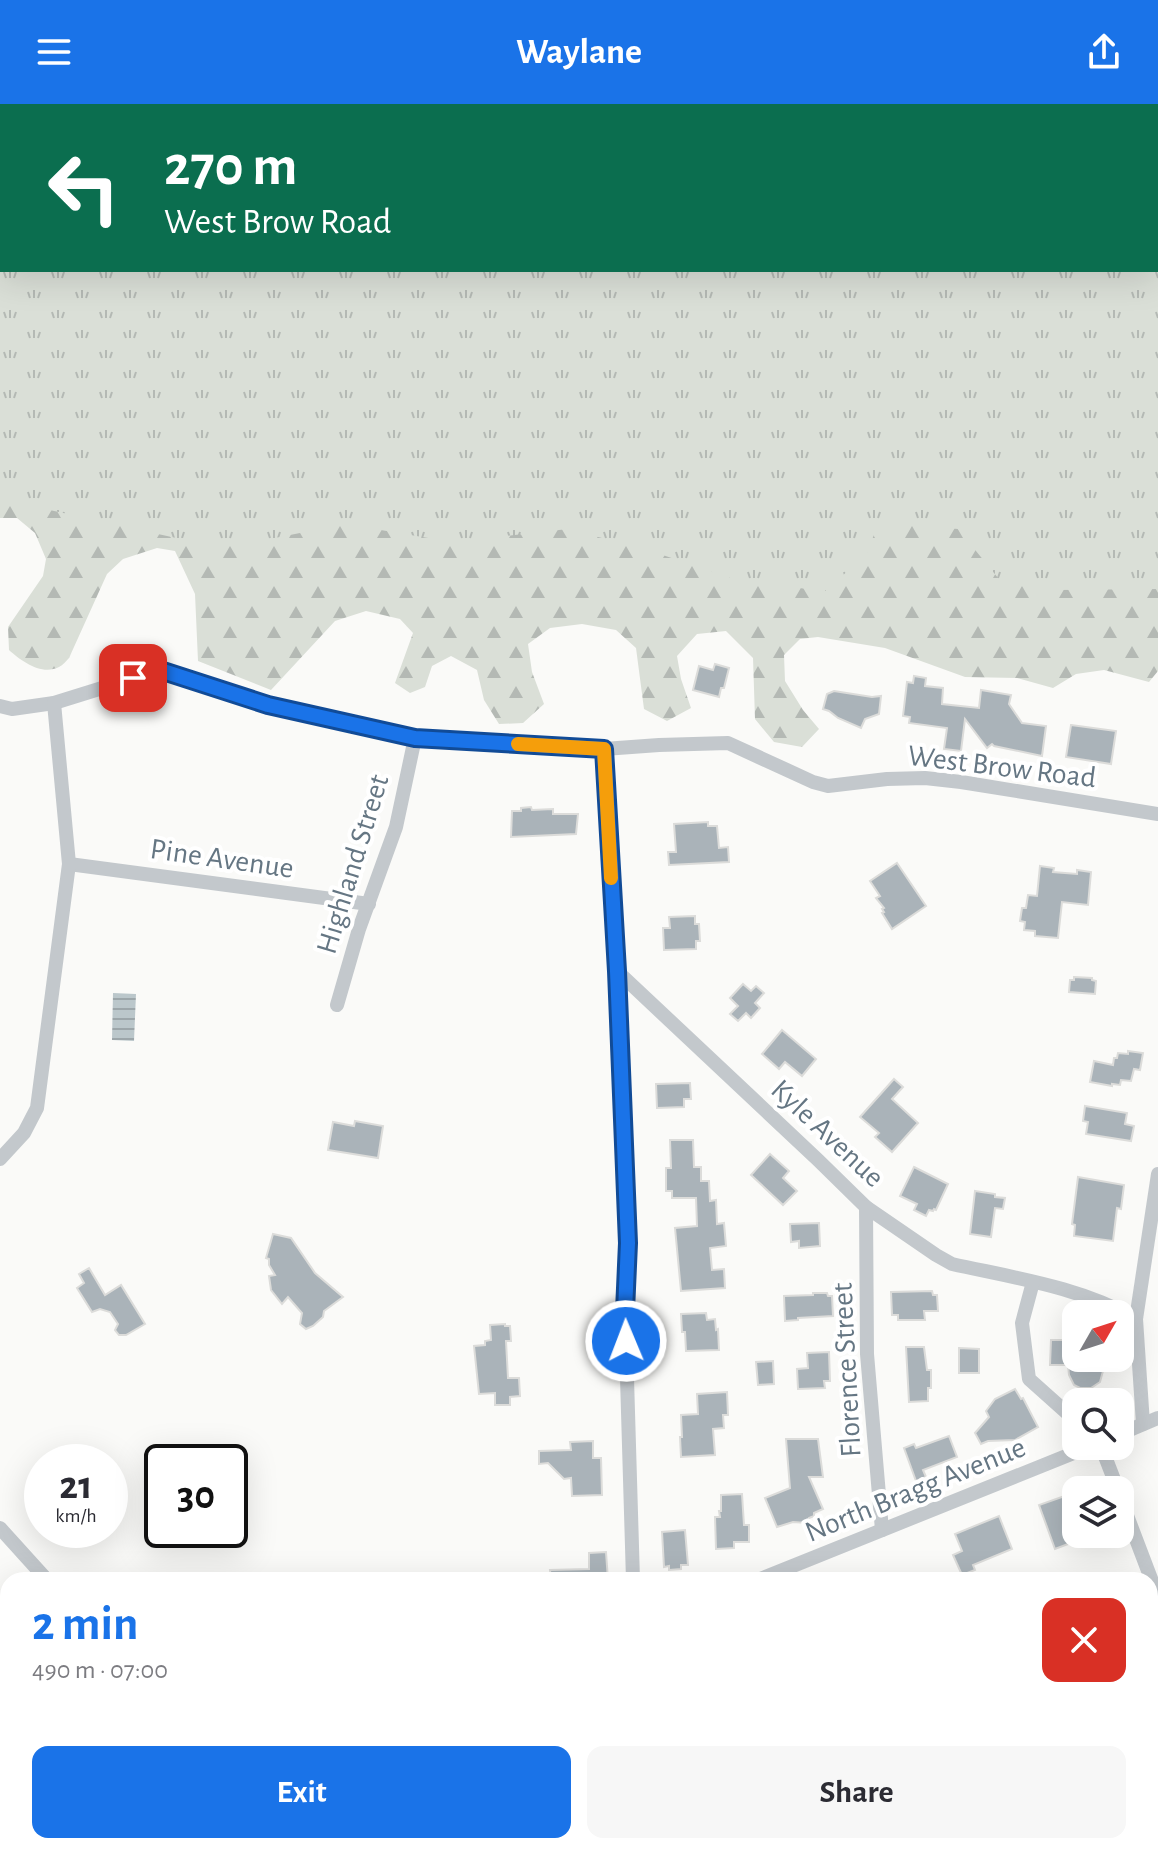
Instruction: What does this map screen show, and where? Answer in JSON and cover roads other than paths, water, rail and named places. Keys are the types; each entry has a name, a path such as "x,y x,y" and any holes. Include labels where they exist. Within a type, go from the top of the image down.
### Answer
{"street":[{"name":"West Brow Road","path":"0,706 12,709 54,703 160,670 268,705 415,738 604,749 728,743 828,786 887,779 949,780 1158,814"},
{"path":"0,1159 24,1133 37,1108 69,864 54,703"},
{"name":"Highland Street","path":"337,1005 359,929 396,827 415,738"},
{"path":"604,749 628,1243 625,1311 633,1572"},
{"name":"Pine Avenue","path":"69,864 369,904"},
{"name":"Kyle Avenue","path":"617,971 866,1207 936,1255 952,1264 1093,1298 1136,1319"},
{"path":"1143,1424 1136,1319 1158,1174"},
{"name":"Florence Street","path":"866,1207 867,1354 882,1530"},
{"path":"1033,1282 1022,1323 1029,1379 1062,1408"},
{"path":"1134,1428 1158,1418"},
{"name":"North Bragg Avenue","path":"778,1572 1062,1458"},
{"path":"0,1528 40,1572"},
{"path":"1134,1534 1148,1572"}]}
